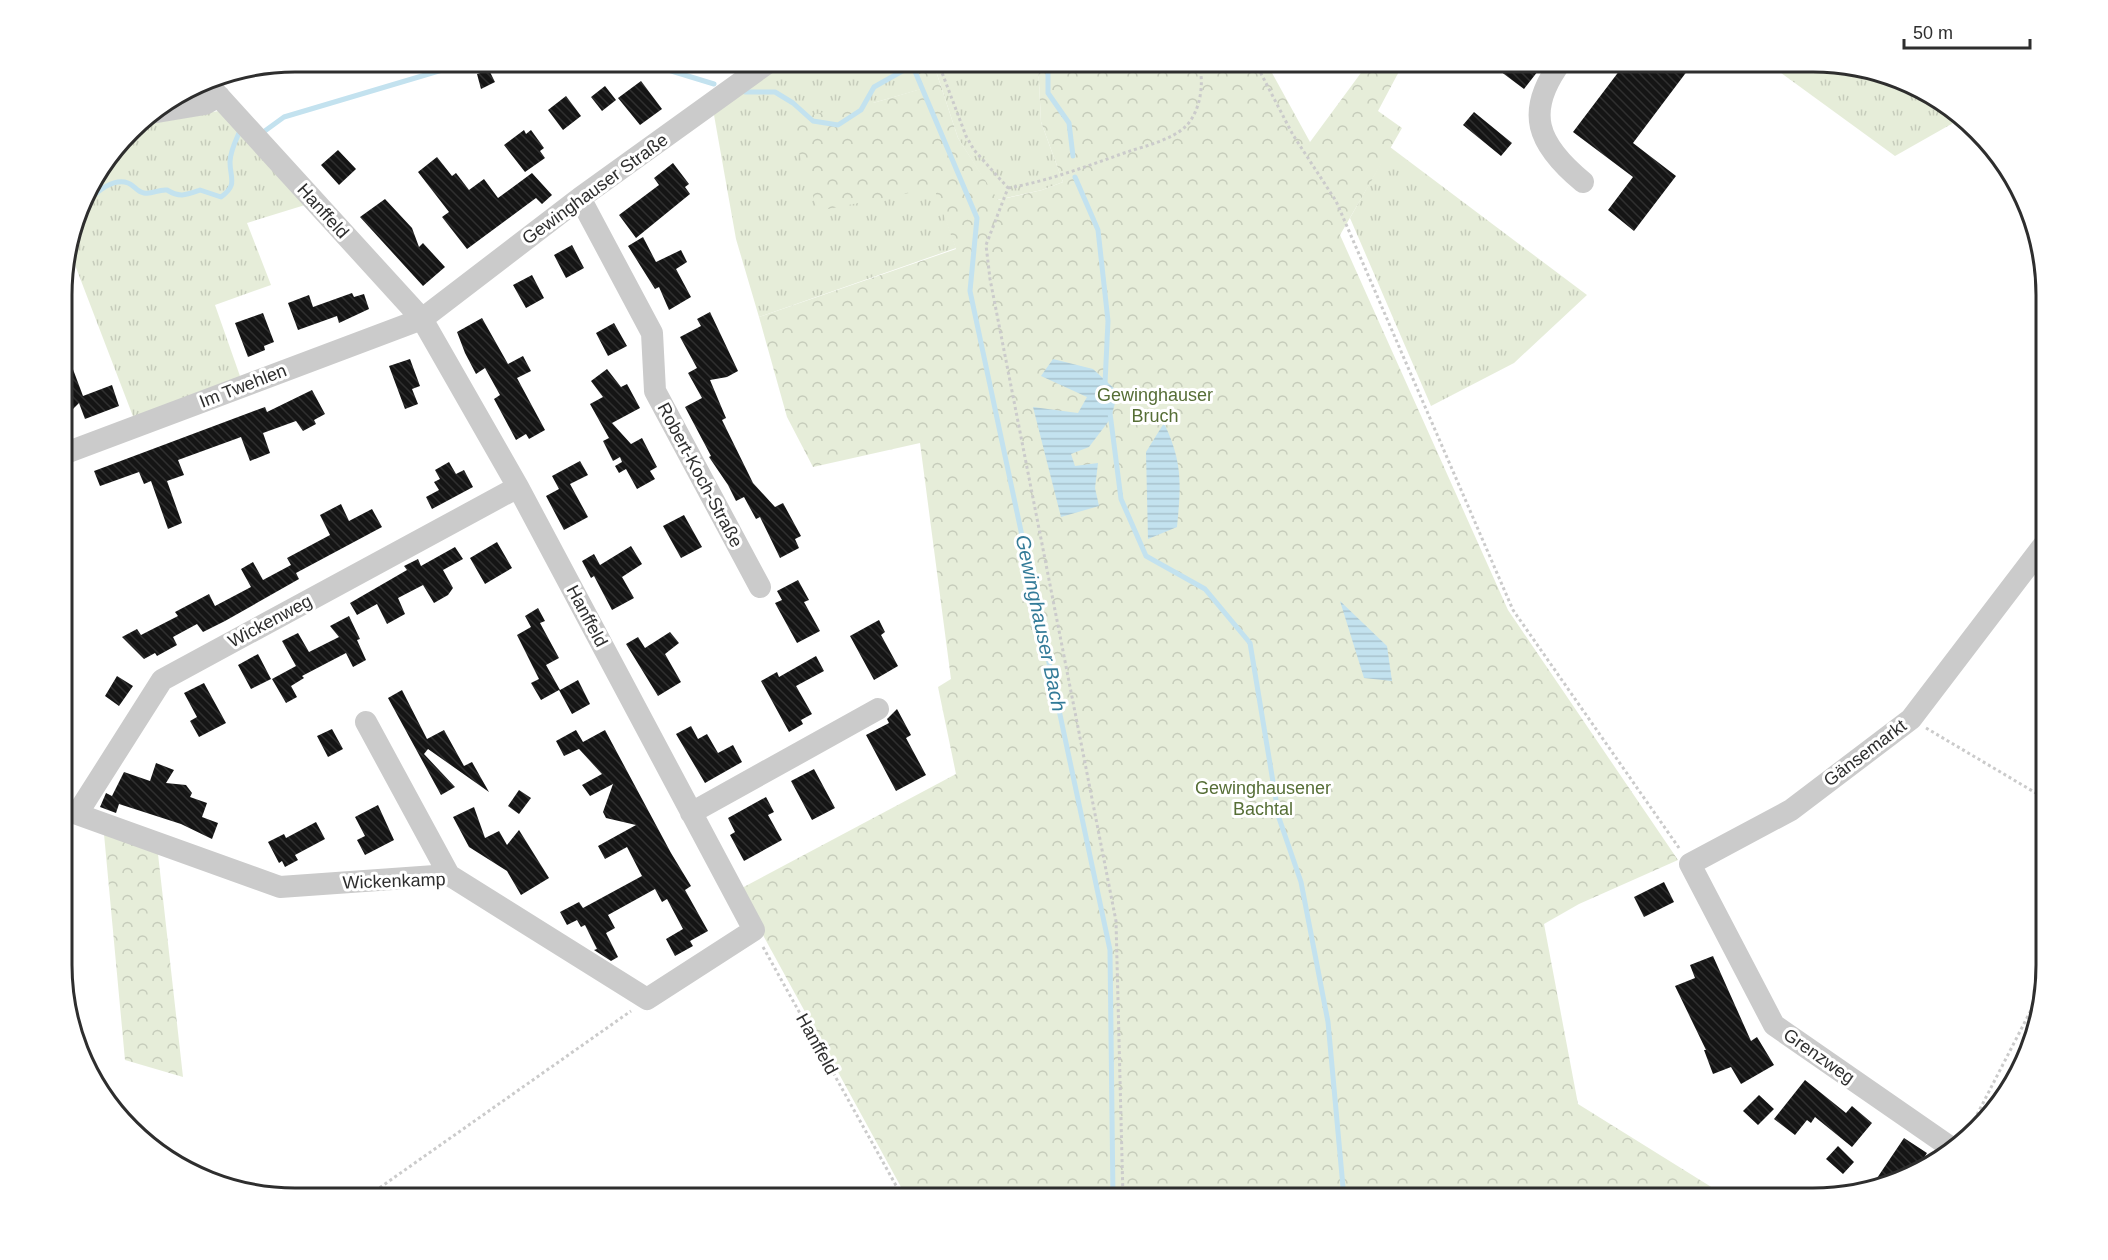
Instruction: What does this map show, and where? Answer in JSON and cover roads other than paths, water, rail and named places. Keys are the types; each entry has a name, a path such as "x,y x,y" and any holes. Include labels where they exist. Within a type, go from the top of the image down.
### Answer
{"street":[{"name":"Gewinghauser Straße","path":"422,319 580,198 755,72"},
{"path":"1555,72 1542,92 1538,114 1541,133 1550,150 1583,182"},
{"name":"Hanffeld","path":"211,88 422,319 518,487 754,930 647,999"},
{"path":"172,110 205,104 211,89"},
{"name":"Robert-Koch-Straße","path":"580,198 652,333 655,391 760,587"},
{"name":"Im Twehlen","path":"72,451 422,319"},
{"name":"Wickenweg","path":"72,809 162,680 518,487"},
{"name":"Gänsemarkt","path":"1690,864 1791,810 1911,719 2036,555"},
{"path":"691,813 878,709"},
{"path":"366,722 449,876"},
{"name":"Wickenkamp","path":"72,813 280,887 449,876 647,999"},
{"name":"Grenzweg","path":"1690,864 1774,1025 1946,1144"}],"water":[{"path":"1053,359 1093,369 1118,392 1111,418 1089,447 1071,454 1075,466 1098,463 1095,488 1099,506 1061,517 1033,407 1078,413 1087,397 1041,376"},
{"path":"1164,423 1178,462 1177,527 1148,539 1146,452"},
{"path":"1340,601 1387,646 1392,681 1364,678"}],"waterway":[{"path":"262,133 284,117 435,72"},
{"path":"675,72 714,84"},
{"path":"745,92 775,92 793,103 813,121 838,125 861,110 874,87 901,72"},
{"name":"Gewinghauser Bach","path":"915,72 977,218 970,291 1110,950 1113,1188"},
{"path":"1048,72 1048,93 1069,123 1073,156"},
{"path":"96,193 107,186 123,182 144,193 167,190 183,195 200,190 221,197 230,189 232,181 230,158 239,133"},
{"path":"1075,177 1098,230 1108,321 1105,383"},
{"path":"1110,413 1121,499 1146,556 1205,589 1250,643 1279,818 1301,882 1328,1022 1343,1188"}],"park label":[{"name":"Gewinghauser Bruch","path":"1155,405"},
{"name":"Gewinghausener Bachtal","path":"1263,798"}]}
